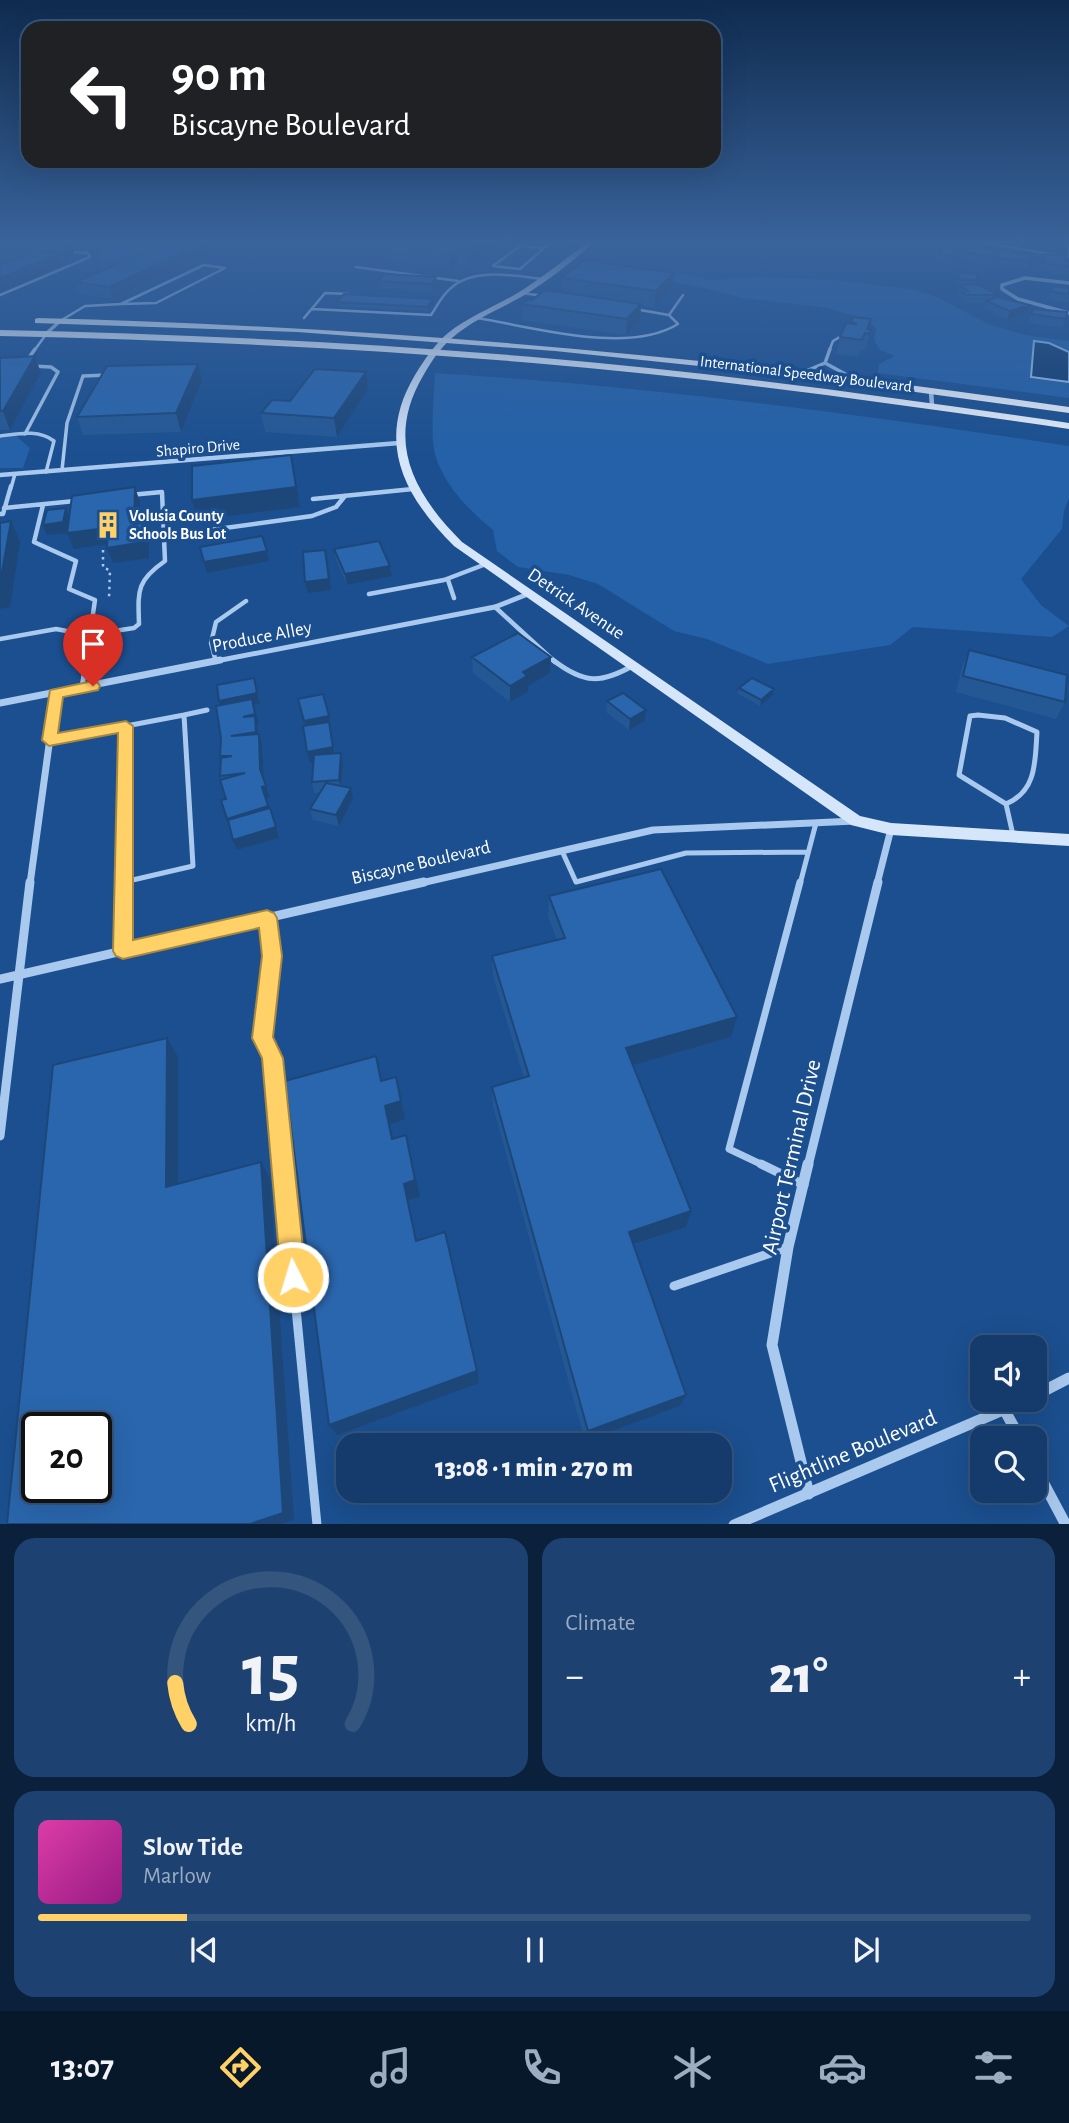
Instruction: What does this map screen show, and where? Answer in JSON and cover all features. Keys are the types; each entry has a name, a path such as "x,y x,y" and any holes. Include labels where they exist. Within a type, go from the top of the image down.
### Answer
{"main road":[{"path":"265,328 285,326 304,318 309,325 316,327 381,331 408,337"},
{"name":"International Speedway Boulevard","path":"24,321 265,328 445,340 799,374 1069,410"},
{"name":"International Speedway Boulevard","path":"0,333 238,340 435,352 664,373 1069,426"}],"street":[{"name":"Detrick Avenue","path":"486,313 445,340 414,380 401,413 399,443 413,489 434,523 458,544 528,594 856,821"},
{"path":"47,333 60,321"},
{"name":"International Speedway Boulevard","path":"931,391 932,406"},
{"name":"Shapiro Drive","path":"0,475 399,443"},
{"name":"Produce Alley","path":"0,703 495,607 528,594"},
{"path":"0,1136 17,975 56,694"},
{"path":"856,821 891,829 1069,840"},
{"name":"Biscayne Boulevard","path":"0,979 653,830 856,821"},
{"name":"Airport Terminal Drive","path":"809,1494 772,1345 788,1247 891,829"},
{"path":"1047,1389 1069,1378"},
{"name":"Flightline Boulevard","path":"734,1524 1003,1412"},
{"path":"1047,1489 1066,1524"}],"lane":[{"path":"60,321 73,313"},
{"path":"304,318 308,313"},
{"path":"394,313 432,313"},
{"path":"477,318 631,338 665,335 678,324 669,315 657,313"},
{"path":"25,434 58,372 51,368 23,364 47,333"},
{"path":"799,374 825,363 833,341 844,334"},
{"path":"825,363 858,381"},
{"path":"27,370 31,366"},
{"path":"62,470 67,423 83,376 108,375"},
{"path":"0,436 44,434 54,441 46,472"},
{"path":"15,474 2,512 82,500"},
{"path":"313,499 413,489"},
{"path":"0,639 56,629 88,635 134,628 139,624 139,580 165,561 162,492 122,496"},
{"path":"203,531 312,516 336,507 345,496"},
{"path":"43,505 34,542 76,561 69,589 95,600 82,688"},
{"path":"369,594 448,580 463,576 486,564"},
{"path":"448,580 454,598"},
{"path":"216,662 211,643 216,622 246,601"},
{"path":"495,607 524,635 578,677 607,678 634,665"},
{"path":"49,740 207,710"},
{"path":"124,881 193,866 184,715"},
{"path":"1006,804 1016,802 1030,788 1037,732 1009,720 984,715 970,716 960,775 1006,804 1013,835"},
{"path":"123,951 126,726"},
{"path":"804,1185 729,1149 816,823"},
{"path":"562,851 576,882 686,853 808,852"},
{"path":"267,918 272,956 263,1038 272,1058 317,1524"},
{"path":"674,1286 788,1247"}],"shaded area":[{"path":"845,313 967,313 988,324 1025,335 1069,341 1069,398 878,373 879,364 895,356 880,350 874,340 876,329 870,321"},
{"path":"1034,341 1049,343 1069,352 1069,382 1031,377"},
{"path":"435,373 594,385 753,402 1069,446 1069,498 1062,529 1021,579 1041,605 1069,626 1052,637 913,627 890,645 768,664 707,639 674,631 598,584 569,575 518,567 497,551 493,530 466,506 439,466 435,454 433,426"},
{"path":"0,434 14,434 30,448 23,468 0,468"}],"building":[{"path":"586,313 632,313 627,319"},
{"path":"1031,313 1067,313 1066,319"},
{"path":"853,317 871,319 867,329 871,330 869,334 865,333 862,340 840,337 846,323 857,324 851,322"},
{"path":"35,356 3,411 0,411 0,358"},
{"path":"198,364 176,413 77,417 107,366"},
{"path":"315,369 366,372 334,418 261,413 272,400 290,401"},
{"path":"291,455 296,487 192,500 192,466"},
{"path":"135,487 134,524 144,523 144,542 107,548 108,528 67,533 72,496"},
{"path":"66,508 63,522 43,525 47,510"},
{"path":"11,521 0,583 0,523"},
{"path":"262,536 267,551 204,562 200,547"},
{"path":"379,541 390,566 345,574 334,549"},
{"path":"325,550 329,579 305,582 303,552"},
{"path":"518,633 551,657 523,672 527,676 510,686 472,657"},
{"path":"969,650 1067,675 1065,702 963,676"},
{"path":"254,678 257,693 219,701 217,685"},
{"path":"752,678 774,689 761,700 739,688"},
{"path":"623,693 646,710 630,719 607,701"},
{"path":"323,694 329,716 304,721 298,699"},
{"path":"252,699 255,714 243,717 255,716 256,732 231,736 259,734 260,769 266,786 262,787 268,806 227,819 221,800 226,799 220,780 245,773 220,776 221,758 232,756 220,756 221,738 216,706"},
{"path":"329,722 333,747 307,752 303,726"},
{"path":"341,753 339,780 312,782 314,755"},
{"path":"326,783 351,788 336,815 310,809"},
{"path":"270,808 276,827 233,840 228,820"},
{"path":"661,869 737,1017 626,1048 691,1211 629,1232 686,1395 588,1431 492,1087 529,1076 492,956 565,938 549,896"},
{"path":"167,1038 166,1187 261,1162 283,1513 250,1524 7,1524 53,1065"},
{"path":"376,1056 381,1081 396,1077 401,1101 385,1106 392,1139 406,1135 415,1180 404,1184 416,1241 445,1232 477,1371 329,1425 285,1081"}],"place":[{"name":"Volusia County Schools Bus Lot","path":"108,525"}],"route":[{"path":"93,686 56,694 49,740 126,726 123,951 267,918 272,956 263,1038 272,1058 293,1277"}]}
